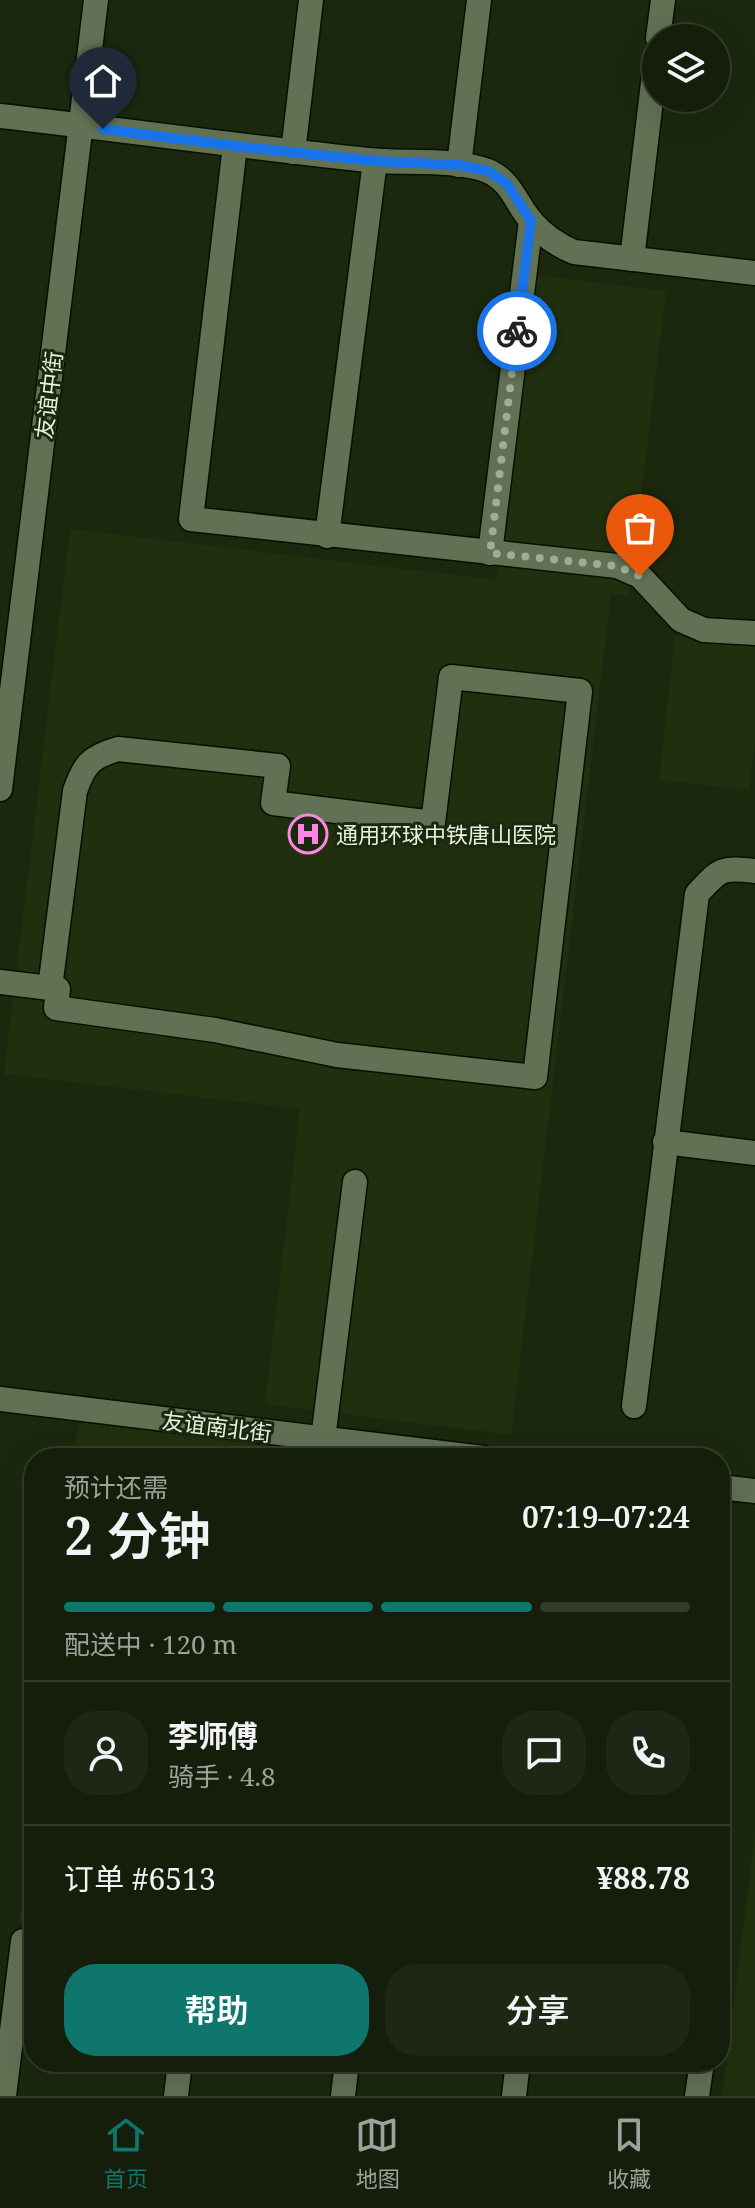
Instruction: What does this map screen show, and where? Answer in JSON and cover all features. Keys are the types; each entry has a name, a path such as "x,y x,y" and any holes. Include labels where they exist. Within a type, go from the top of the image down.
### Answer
{"street":[{"name":"友谊中街","path":"0,789 9,648 96,0"},
{"path":"293,152 311,0"},
{"path":"459,165 479,0"},
{"path":"660,24 663,0"},
{"path":"632,259 650,112"},
{"path":"0,116 235,146 375,161 459,165 488,171 507,184 531,221 556,245 574,252 755,273"},
{"path":"235,146 191,519 617,566 640,576 681,620 704,630 755,633"},
{"path":"327,536 375,161"},
{"path":"490,553 531,221"},
{"path":"0,982 58,989 56,1008 215,1030 337,1055 535,1077 580,691 451,677 433,823 273,803 278,766 118,749 98,754 82,770 75,791 50,988"},
{"path":"634,1406 697,894 713,876 729,868 755,871"},
{"path":"665,1142 755,1153"},
{"path":"338,1446 355,1182"},
{"name":"友谊南北街","path":"0,1399 362,1448"},
{"path":"730,1488 755,1491"},
{"path":"4,2096 19,1940"},
{"path":"176,2096 179,2072"},
{"path":"343,2096 346,2072"},
{"path":"514,2096 517,2072"},
{"path":"697,2096 701,2072"}],"shaded area":[{"name":"通用环球中铁唐山医院","path":"534,275 666,291 629,596 611,594 511,1435 265,1404 300,1109 4,1074 70,529 497,580"},
{"path":"675,636 755,646 755,739 749,790 659,780"},
{"path":"79,1421 294,1448 75,1448"},
{"path":"755,1834 755,2096 722,2096 725,2072 730,2072 730,2032"},
{"path":"24,1884 24,1925 19,1924"}],"way so far":[{"path":"517,331 490,553 617,566 640,576"}],"place":[{"name":"通用环球中铁唐山医院","path":"308,834"}],"route":[{"path":"103,129 375,161 459,165 488,171 507,184 531,221 517,331"}]}
